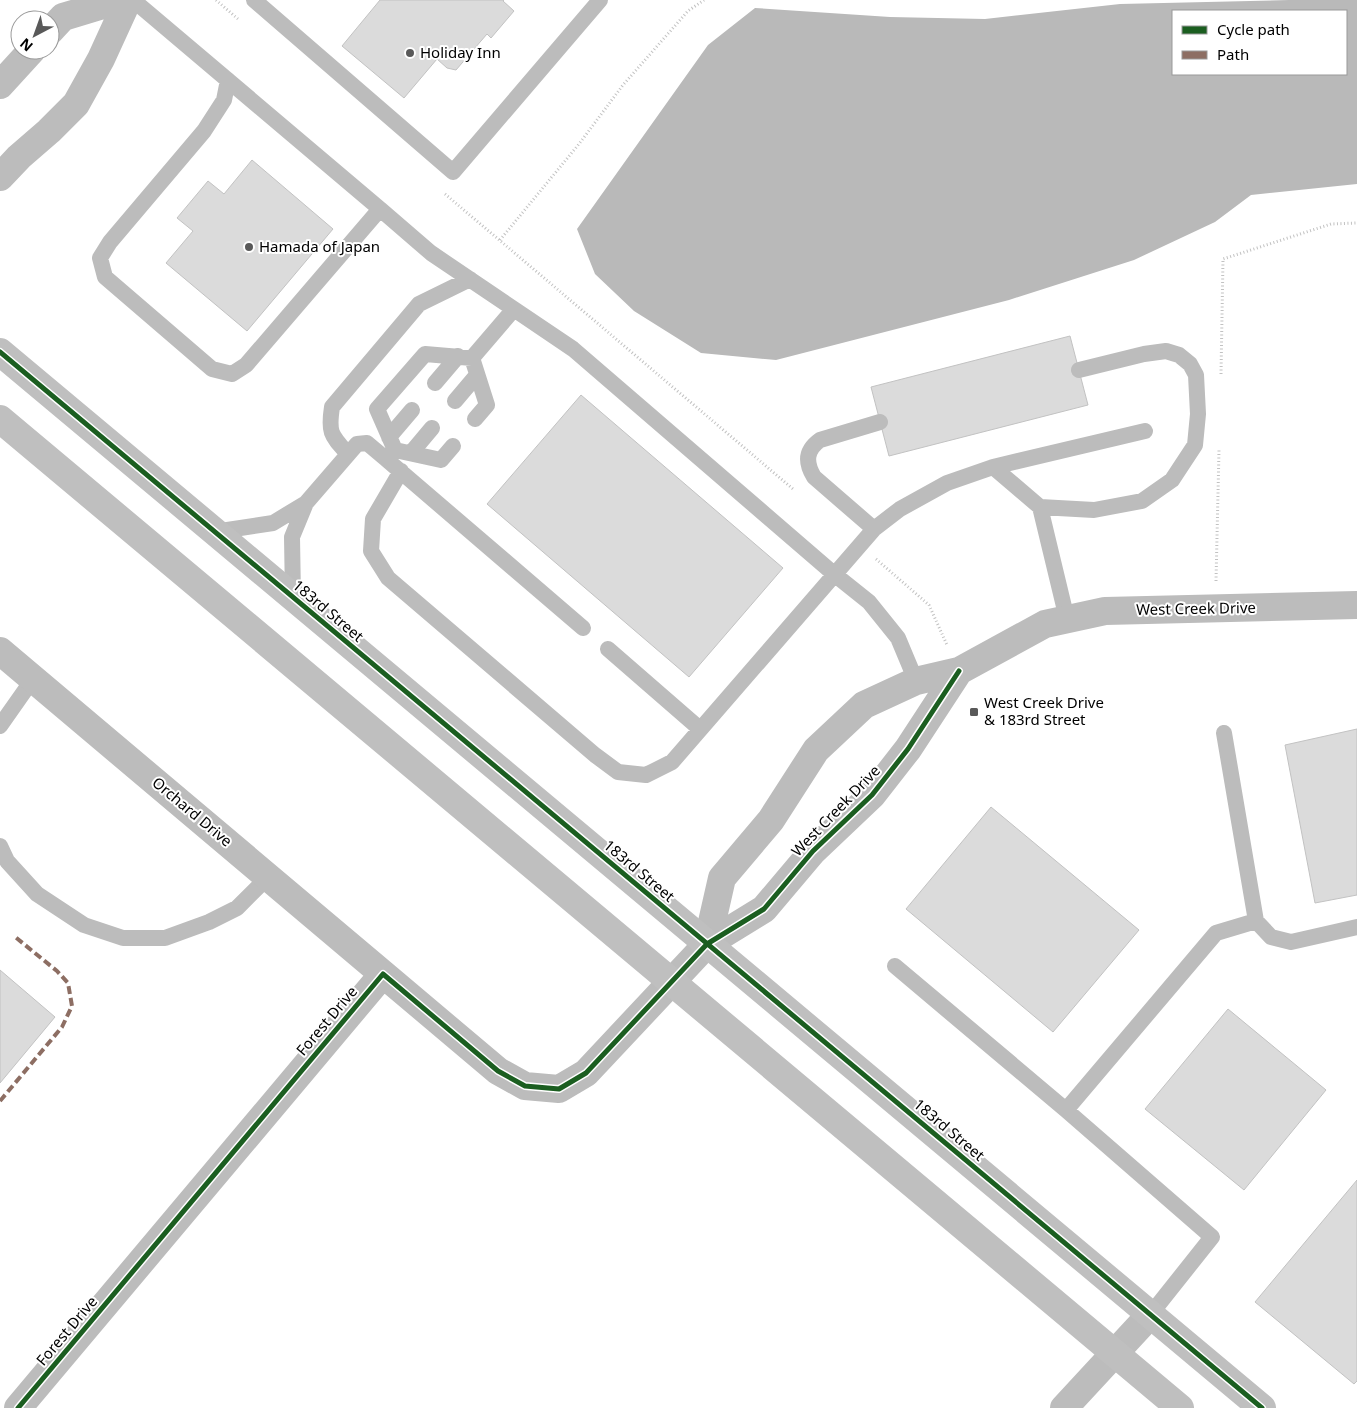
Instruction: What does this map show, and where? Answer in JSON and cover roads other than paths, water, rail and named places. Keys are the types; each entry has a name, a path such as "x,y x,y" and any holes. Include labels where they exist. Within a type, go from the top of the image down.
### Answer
{"street":[{"path":"60,20 63,17 119,0"},
{"path":"0,177 76,104 101,59 128,0"},
{"path":"0,85 23,60"},
{"name":"183rd Street","path":"0,352 1262,1408"},
{"path":"0,419 673,981 1180,1408"},
{"name":"West Creek Drive","path":"707,944 722,878 771,820 816,750 864,705 916,681 954,660 1045,624 1105,611 1357,605"},
{"name":"Orchard Drive","path":"0,651 383,974"},
{"name":"West Creek Drive","path":"707,944 764,909 813,851 872,795 908,749 954,660"},
{"path":"383,974 498,1070 525,1086 559,1089 586,1073 707,944"},
{"name":"Forest Drive","path":"18,1408 383,974"},
{"path":"1064,1408 1150,1314"}],"lane":[{"path":"133,0 431,253 573,349 869,602 898,638 916,681"},
{"path":"254,0 271,6 453,172 600,0"},
{"path":"228,80 224,100 204,131 110,242 100,258 105,277 212,370 232,374 246,365 380,209"},
{"path":"348,454 332,437 330,425 332,407 419,304 470,279"},
{"path":"435,383 465,357 514,309"},
{"path":"1040,507 1094,510 1142,501 1172,480 1195,445 1198,414 1196,374 1190,364 1179,355 1166,351 1144,354 1079,370"},
{"path":"465,357 425,354 377,409 390,448 401,471 583,628"},
{"path":"465,357 477,375 487,405 475,419"},
{"path":"455,401 477,375"},
{"path":"390,448 412,410"},
{"path":"874,530 814,477 808,468 807,456 811,446 820,440 880,422"},
{"path":"411,453 432,428"},
{"path":"401,471 373,519 371,552 388,578 594,755 618,772 646,775 672,762 859,546 874,530 900,509 947,483 993,467 1145,431"},
{"path":"214,532 273,523 306,503 357,444 366,443 441,460 453,446"},
{"path":"993,467 1040,507 1067,619"},
{"path":"293,598 292,537 306,503"},
{"path":"608,649 700,729"},
{"path":"0,726 33,679"},
{"path":"1224,733 1256,921 1271,937 1291,942 1357,927"},
{"path":"0,846 7,861 37,894 84,925 123,938 165,938 209,922 236,908 268,877"},
{"path":"1066,1110 1216,933 1256,921"},
{"path":"895,966 1066,1110 1212,1237 1150,1314"}],"place":[{"name":"Holiday Inn","path":"410,53"},
{"name":"Hamada of Japan","path":"249,247"},
{"name":"West Creek Drive & 183rd Street","path":"974,712"}]}
